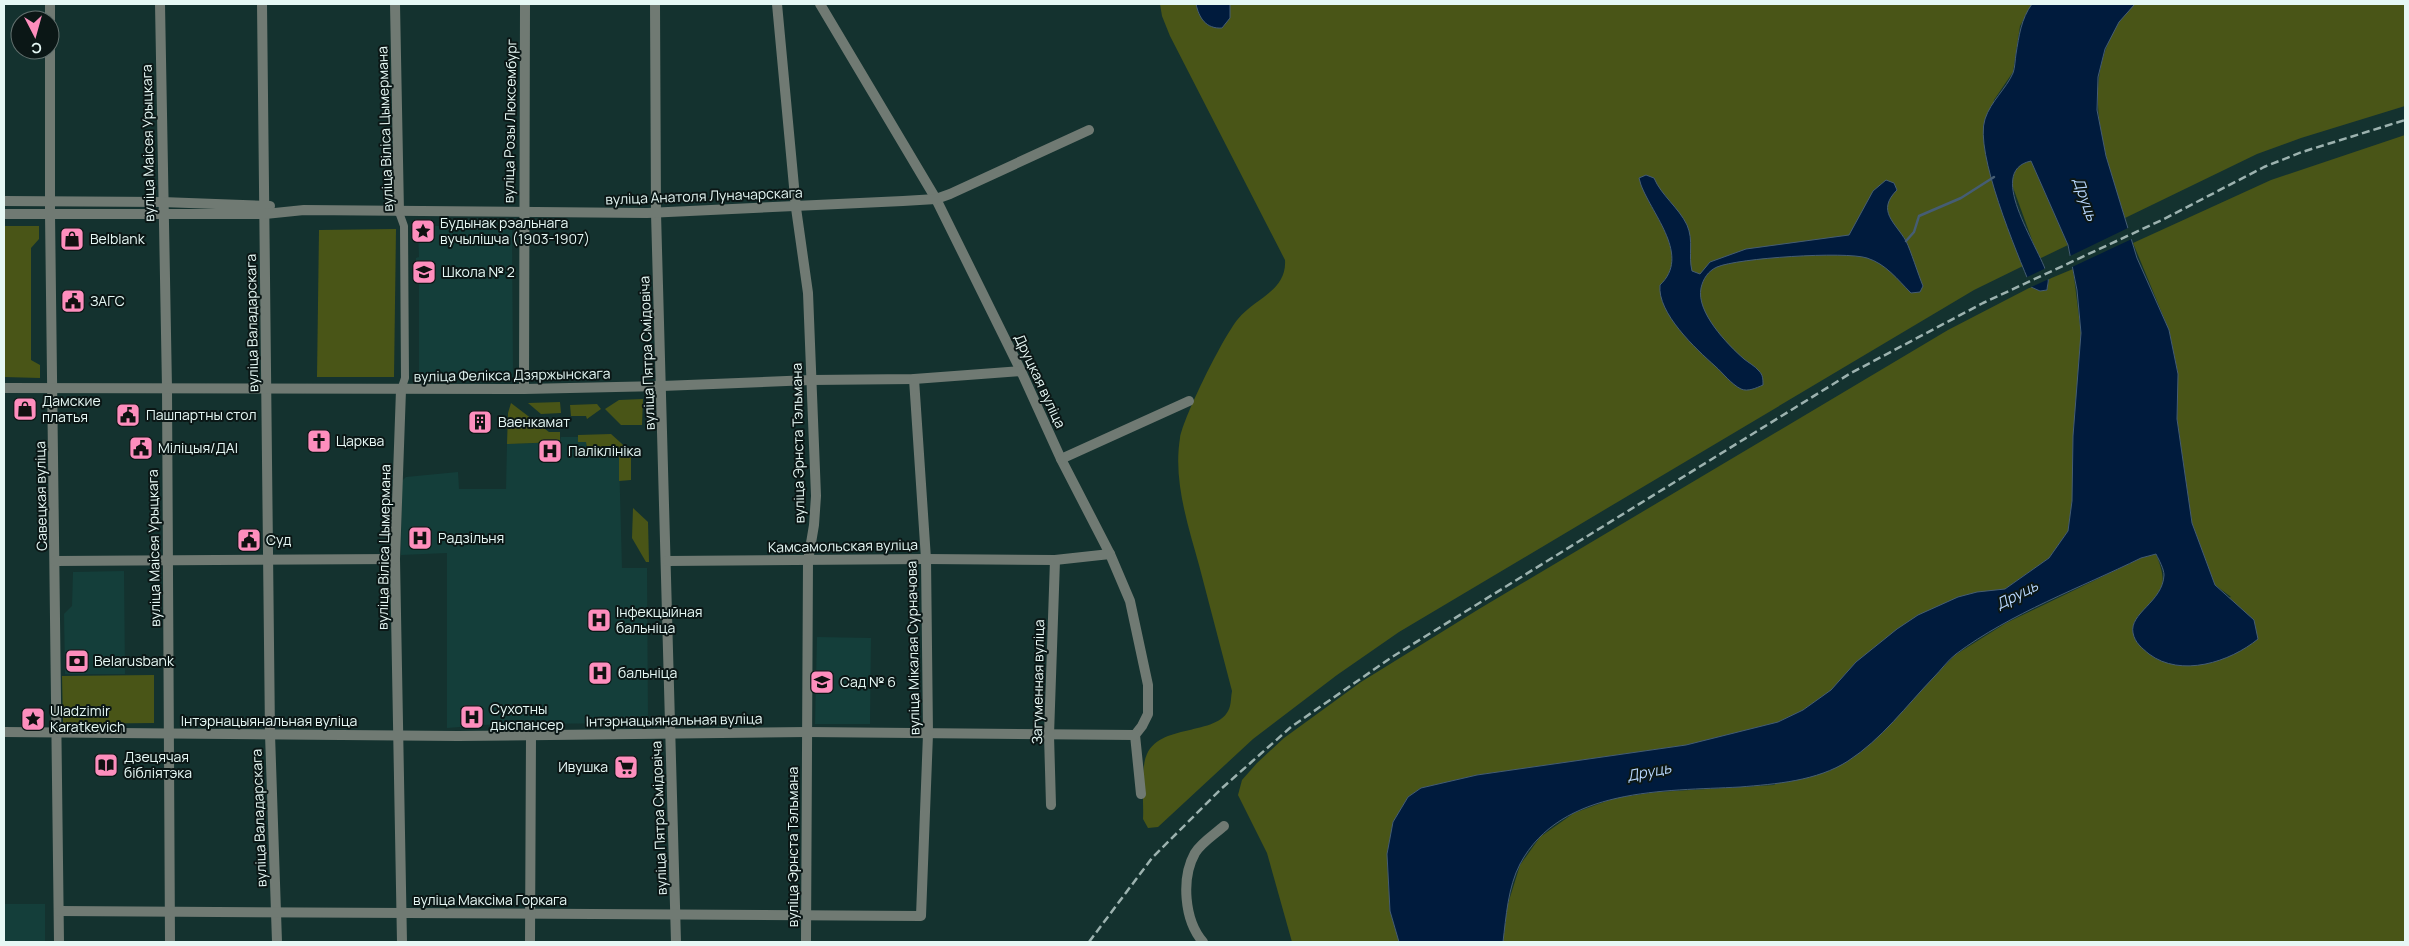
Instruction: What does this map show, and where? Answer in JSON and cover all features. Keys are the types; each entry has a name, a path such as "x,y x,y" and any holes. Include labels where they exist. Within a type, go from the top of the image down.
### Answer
{"street":[{"name":"вуліца Маісея Урыцкага","path":"160,4 162,214 167,388 170,942"},
{"name":"вуліца Валадарскага","path":"262,4 270,734 277,942"},
{"name":"вуліца Віліса Цымермана","path":"395,4 399,212 404,226 405,378 402,390 395,559 403,913 402,942"},
{"name":"вуліца Розы Люксембург","path":"524,389 525,4"},
{"name":"вуліца Пятра Смідовіча","path":"655,4 656,212 676,942"},
{"name":"вуліца Эрнста Тэльмана","path":"777,4 796,208 808,293 816,496 814,525 808,561 806,942"},
{"name":"Друцкая вуліца","path":"820,4 936,199 1021,370 1061,459 1110,554 1130,601 1148,685 1148,714 1135,735"},
{"name":"Савецкая вуліца","path":"50,60 50,214 59,942"},
{"name":"вуліца Анатоля Луначарскага","path":"4,214 162,214 265,210 656,212 796,208 936,199 974,184 1089,130"},
{"name":"вуліца Анатоля Луначарскага","path":"4,201 162,202 265,210"},
{"name":"вуліца Фелікса Дзяржынскага","path":"4,388 524,389 811,380 914,379 1021,370"},
{"name":"вуліца Мікалая Сурначова","path":"914,379 926,559 928,734 922,916"},
{"path":"1061,459 1189,401"},
{"name":"Камсамольская вуліца","path":"667,561 1055,560 1110,554"},
{"path":"55,561 395,559"},
{"name":"Загуменная вуліца","path":"1051,805 1050,735 1055,560"},
{"name":"Інтэрнацыянальная вуліца","path":"4,732 398,736 807,732 1135,735"},
{"path":"1135,735 1141,794"},
{"path":"530,942 531,736"},
{"path":"1203,942 1196,935 1188,906 1188,872 1196,851 1224,826"},
{"name":"вуліца Максіма Горкага","path":"59,911 276,914 530,913 675,916 922,916"}],"shaded area":[{"path":"418,226 512,226 513,378 419,377 419,282 416,282 416,258 419,257"},
{"path":"561,437 578,437 578,442 586,441 587,448 613,447 619,456 622,568 647,568 648,723 497,724 447,728 447,553 401,555 402,481 406,477 458,472 459,489 506,489 507,444 560,442"},
{"path":"124,571 125,674 65,674 64,614 72,606 73,572"},
{"path":"817,637 871,638 870,724 815,724"},
{"path":"4,904 45,904 45,942 4,942"}],"green space":[{"path":"1160,4 2032,4 2020,26 2013,72 1994,100 1985,144 1992,179 2023,266 1974,290 1399,632 1337,675 1253,739 1158,827 1148,828 1143,819 1143,777 1147,754 1155,744 1165,737 1216,722 1225,716 1230,706 1232,691 1183,503 1178,470 1180,438 1196,395 1231,328 1245,312 1275,287 1284,271 1285,260 1170,36 1162,16"},
{"path":"2135,4 2405,4 2405,106 2301,138 2257,154 2125,218 2100,126 2099,80 2103,57 2112,35 2122,18"},
{"path":"2405,135 2405,942 1503,942 1507,907 1520,865 1540,837 1574,813 1615,798 1657,792 1774,785 1922,689 1955,655 2006,623 2141,558 2156,554 2160,565 2162,583 2161,589 2152,602 2137,617 2231,597 2215,585 2192,523 2177,419 2178,373 2169,330 2133,243 2271,180"},
{"path":"2031,161 2068,245 2039,259 2011,182 2017,168"},
{"path":"4,226 39,226 39,239 31,248 31,360 40,365 40,378 4,377"},
{"path":"396,229 394,377 317,377 319,230"},
{"path":"2073,269 2081,333 2073,436 2072,501 2068,531 2049,558 2005,589 1856,662 1832,690 1803,710 1778,722 1686,745 1477,775 1421,788 1408,797 1393,822 1387,854 1390,911 1399,942 1292,942 1267,853 1238,795 1242,780 1284,738 1361,682 1479,609 1948,330 2031,287 2040,291 2047,290 2049,279"},
{"path":"643,399 642,425 621,425 605,409 619,400"},
{"path":"560,402 561,413 541,414 528,403"},
{"path":"511,403 549,432 560,432 560,442 507,444 508,413"},
{"path":"597,404 601,409 587,419 586,416 571,416 570,405"},
{"path":"611,434 631,452 631,480 619,481 619,456 614,456 613,448 587,448 586,442 578,442 578,435"},
{"path":"633,508 648,522 649,562 646,562 632,538"},
{"path":"154,675 154,723 63,724 62,676"}],"water":[{"path":"1196,4 1230,4 1230,18 1222,28 1212,27 1201,18"},
{"name":"Друць","path":"2032,4 2135,4 2119,22 2105,49 2098,77 2097,110 2106,156 2137,258 2169,330 2178,374 2177,419 2192,523 2215,585 2254,620 2258,639 2234,654 2205,664 2176,665 2162,661 2149,654 2135,640 2133,626 2136,619 2158,593 2164,575 2156,554 2141,558 2046,602 1977,639 1950,659 1872,743 1836,768 1810,777 1782,783 1680,790 1617,798 1588,807 1561,820 1538,839 1520,864 1510,892 1503,942 1399,942 1390,911 1387,854 1393,822 1408,797 1421,788 1477,775 1686,745 1778,722 1803,710 1831,690 1856,662 1897,629 1918,615 1958,597 1977,592 2005,589 2049,558 2068,531 2072,501 2073,436 2081,333 2077,290 2068,245 2031,161 2018,168 2013,180 2014,196 2020,214 2044,266 2048,280 2047,290 2040,291 2031,287 2016,251 1991,178 1983,134 1985,119 2013,73 2021,28"},
{"path":"1646,175 1654,178 1687,225 1690,237 1692,271 1700,274 1710,262 1746,249 1849,235 1873,191 1886,180 1894,183 1897,190 1891,197 1888,210 1893,222 1906,241 1923,286 1920,292 1911,293 1891,272 1880,264 1867,258 1855,256 1792,256 1746,261 1717,267 1706,276 1702,285 1701,297 1703,307 1714,327 1737,353 1757,369 1763,377 1763,385 1749,390 1741,389 1730,381 1688,340 1679,330 1665,307 1660,285 1669,274 1672,262 1671,249 1667,236 1641,185 1639,178"}],"pier":[{"path":"2130,227 2134,238 2070,268 2068,257"},
{"path":"2046,268 2051,278 2029,288 2025,278"}],"waterway":[{"path":"1906,241 1914,232 1919,216 1961,198 1994,177"}],"railway":[{"path":"1089,942 1152,858 1221,789 1291,727 1392,657 1851,373 1983,303 2164,219 2264,167 2302,152 2405,120"}],"place":[{"name":"Будынак рэальнага вучылішча (1903-1907)","path":"423,231"},
{"name":"Belblank","path":"72,239"},
{"name":"Школа № 2","path":"424,272"},
{"name":"ЗАГС","path":"73,301"},
{"name":"Дамские платья","path":"25,409"},
{"name":"Пашпартны стол","path":"128,415"},
{"name":"Ваенкамат","path":"480,422"},
{"name":"Царква","path":"319,441"},
{"name":"Міліцыя/ДАІ","path":"141,448"},
{"name":"Паліклініка","path":"550,451"},
{"name":"Радзільня","path":"420,538"},
{"name":"Суд","path":"249,540"},
{"name":"Інфекцыйная бальніца","path":"599,620"},
{"name":"Belarusbank","path":"77,661"},
{"name":"бальніца","path":"600,673"},
{"name":"Сад № 6","path":"822,682"},
{"name":"Сухотны дыспансер","path":"472,717"},
{"name":"Uladzimir Karatkevich","path":"33,719"},
{"name":"Дзецячая бібліятэка","path":"106,765"},
{"name":"Ивушка","path":"626,767"}]}
